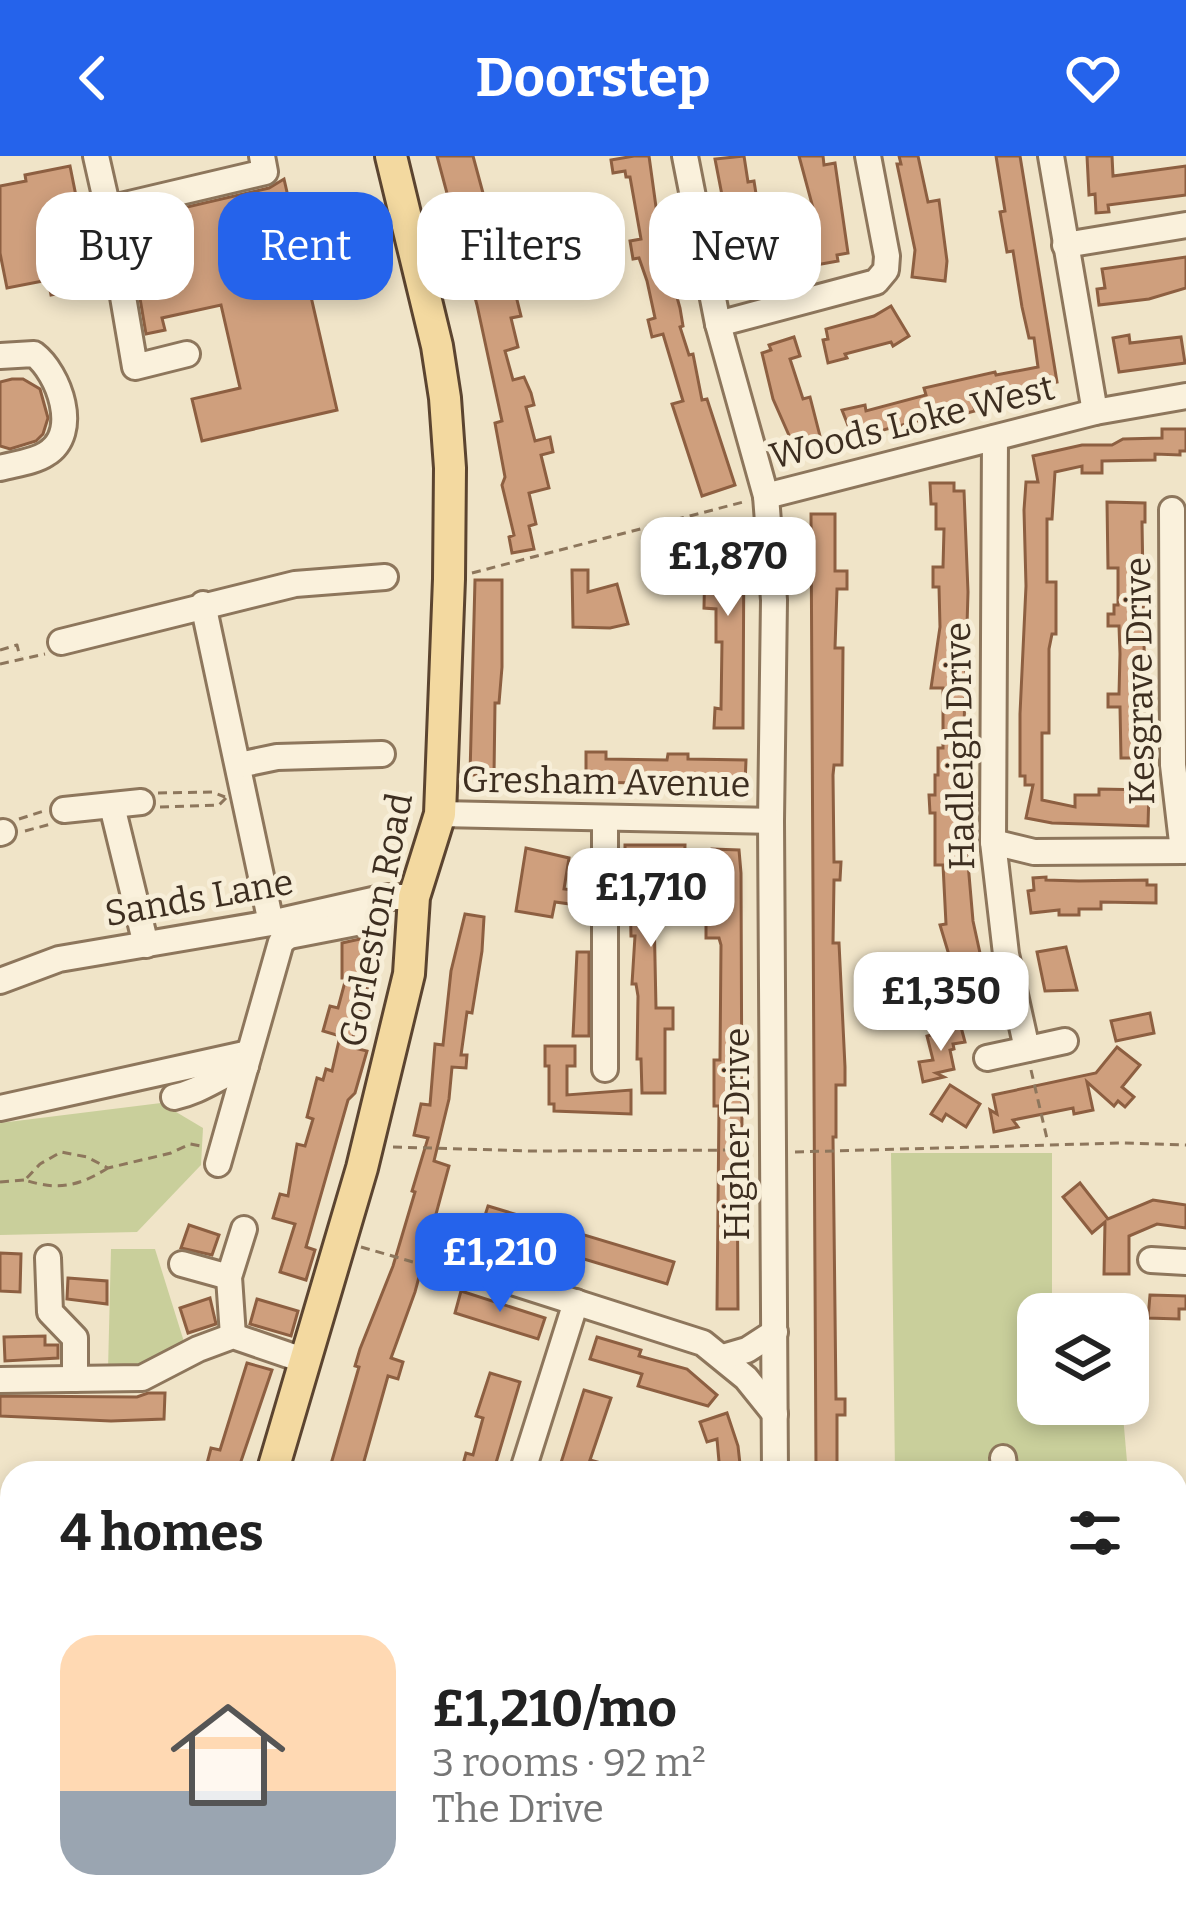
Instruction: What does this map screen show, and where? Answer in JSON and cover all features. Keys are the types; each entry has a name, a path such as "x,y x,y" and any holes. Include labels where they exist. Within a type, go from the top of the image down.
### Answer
{"main road":[{"name":"Gorleston Road","path":"276,1461 342,1242 409,974 414,897 440,814 449,579 445,398 391,156"}],"street":[{"path":"96,156 103,192"},
{"path":"178,192 265,172 262,156"},
{"name":"Higher Drive","path":"685,156 718,324 766,496 775,600 771,821 775,1461"},
{"path":"718,324 876,282 886,270 887,256 868,156"},
{"path":"1051,156 1095,412"},
{"path":"1065,245 1186,224"},
{"path":"123,300 135,367 187,354"},
{"path":"0,356 34,354 45,362 65,414 57,446 44,456 0,468"},
{"name":"Woods Loke West","path":"766,496 1095,412 1186,396"},
{"name":"Hadleigh Drive","path":"995,438 993,842 1006,954 1027,1049"},
{"name":"Kesgrave Drive","path":"993,842 1034,852 1184,851 1173,765 1172,510"},
{"path":"61,642 295,584 385,577"},
{"path":"203,604 272,922"},
{"path":"238,765 277,757 382,754"},
{"path":"64,810 141,802"},
{"path":"112,806 146,944"},
{"name":"Gresham Avenue","path":"440,814 771,821"},
{"path":"605,818 605,1069"},
{"name":"Sands Lane","path":"0,981 59,959 414,897"},
{"path":"220,1157 281,942 311,930 356,923 362,903"},
{"path":"987,1058 1065,1041"},
{"path":"174,1097 213,1085 247,1059"},
{"path":"0,1108 247,1059"},
{"path":"233,1336 229,1277 244,1229"},
{"path":"446,1256 462,1266 704,1343 746,1378 775,1414"},
{"path":"48,1258 50,1312 75,1338 75,1379"},
{"path":"1151,1260 1186,1262"},
{"path":"182,1264 229,1277"},
{"path":"526,1461 576,1302"},
{"path":"723,1357 747,1350 775,1332"},
{"path":"0,1380 142,1378 233,1336 306,1360"}],"path":[{"name":"Woods Loke West","path":"449,579 766,496"},
{"path":"0,664 51,652 61,642"},
{"path":"0,650 17,645 21,659"},
{"path":"159,792 212,792 226,797 219,805 162,808 141,802 159,792"},
{"path":"2,833 10,821 64,810"},
{"path":"2,833 52,824 64,810"},
{"path":"1027,1049 1048,1144"},
{"path":"0,1182 26,1180 60,1188 190,1144 220,1157"},
{"path":"26,1180 40,1164 61,1152 87,1157 108,1168"},
{"path":"342,1242 437,1269 446,1256"}],"green space":[{"path":"161,1103 203,1128 201,1165 137,1232 0,1235 0,1123"},
{"path":"891,1153 1052,1153 1052,1293 1017,1293 1017,1425 1124,1425 1127,1461 895,1461"},
{"path":"111,1249 155,1249 185,1345 135,1367 108,1370"}],"building":[{"path":"437,156 473,156 483,192 447,192"},
{"path":"649,156 654,192 649,192 649,290 639,258 633,259 630,241 641,239 630,177 625,171 613,173 611,160"},
{"path":"744,156 748,182 754,181 756,192 721,192 715,159"},
{"path":"799,156 823,156 824,165 835,163 848,253 837,255 838,261 821,264 821,192 809,192"},
{"path":"899,156 918,156 928,202 939,200 945,281 912,277 915,250"},
{"path":"996,156 1020,156 1057,382 1033,386 1034,391 1026,395 974,407 975,411 956,416 955,411 853,438 842,410 865,405 866,411 926,395 924,388 1038,367 1013,251 1007,252"},
{"path":"1087,156 1112,156 1113,176 1186,166 1186,195 1108,205 1109,212 1096,213 1095,194 1089,195"},
{"path":"70,166 75,192 36,192 36,282 7,288 0,253 0,186 26,181 25,175"},
{"path":"284,179 287,192 252,192"},
{"path":"218,200 218,300 312,300 337,410 202,441 192,399 240,388 221,305 162,318 165,330 146,334 140,300 194,300 194,205"},
{"path":"1186,257 1186,288 1149,299 1099,305 1097,289 1105,288 1102,269"},
{"path":"476,300 517,300 521,316 511,318 518,347 505,351 513,380 524,377 531,393 534,405 526,407 535,441 550,437 553,452 541,455 549,488 529,493 536,524 529,526 534,549 512,553 509,537 514,535 495,423 502,421"},
{"path":"651,300 678,300 680,327 689,355 693,354 702,400 707,399 735,485 702,496 672,404 683,401 663,334 652,337 648,320 655,318"},
{"path":"891,306 909,336 893,346 891,342 845,354 847,358 828,363 823,340 828,339 826,329 874,316"},
{"path":"1129,335 1130,343 1181,337 1185,363 1119,372 1113,338"},
{"path":"794,337 800,356 790,359 803,399 810,397 821,440 795,449 773,399 762,353 771,350 769,345"},
{"path":"23,379 40,389 48,418 36,441 10,449 0,446 0,382"},
{"path":"1162,429 1186,429 1186,451 1155,454 1155,460 1102,461 1102,473 1082,473 1082,466 1055,472 1052,519 1047,519 1047,582 1056,582 1056,634 1052,634 1049,649 1049,733 1042,733 1042,800 1075,807 1075,795 1099,795 1099,789 1149,790 1148,826 1026,818 1033,785 1025,785 1025,776 1020,776 1020,714 1026,482 1038,482 1033,456 1082,445 1112,445 1123,439 1162,438"},
{"path":"930,483 954,483 954,491 964,491 968,592 962,794 973,921 992,1008 983,1010 984,1016 958,1021 952,965 940,925 946,924 943,865 935,865 935,813 930,813 929,795 935,795 938,748 943,748 943,688 931,688 940,627 939,587 933,587 933,567 943,567 944,529 936,529"},
{"path":"1107,502 1145,503 1146,758 1121,758 1120,707 1108,707 1108,694 1119,694 1120,654 1119,626 1108,626 1108,614 1114,614 1114,605 1118,605 1118,568 1108,568"},
{"path":"811,514 835,514 835,571 847,571 847,589 837,589 835,648 843,648 842,765 834,765 833,775 834,862 841,862 840,880 834,880 833,943 839,943 845,1067 845,1085 836,1085 833,1137 836,1399 845,1399 845,1415 837,1415 837,1461 816,1461"},
{"path":"714,527 744,528 743,728 714,728 715,708 721,709 722,642 716,642 716,609 704,608 705,557 713,557"},
{"path":"572,570 588,570 588,592 617,584 628,624 573,627"},
{"path":"475,580 502,580 494,775 470,775"},
{"path":"586,752 606,752 606,759 667,760 668,754 688,754 688,759 746,760 745,785 586,782"},
{"path":"625,845 685,845 684,886 661,886 661,912 654,912 656,1008 673,1008 673,1029 665,1029 665,1093 642,1093 638,996 632,984 635,936 631,936 630,886 625,886"},
{"path":"526,848 569,858 564,889 573,890 570,904 555,902 552,917 516,911"},
{"path":"712,849 739,850 741,873 738,1309 717,1309 719,1106 714,1106 714,1060 720,1060 721,945 719,938 706,938 706,923 718,923"},
{"path":"1033,878 1147,880 1147,885 1156,885 1156,903 1101,902 1101,909 1079,909 1079,915 1059,915 1059,910 1031,913 1028,891 1034,890"},
{"path":"465,914 484,917 472,1013 467,1012 461,1055 467,1055 466,1068 452,1067 434,1161 449,1166 415,1292 391,1358 403,1362 398,1379 388,1376 364,1461 332,1461 360,1349 393,1266 415,1192 428,1138 414,1135 421,1104 430,1105 435,1044 443,1045 451,971"},
{"path":"376,939 376,964 364,964 364,987 368,988 350,1047 367,1051 306,1247 315,1250 306,1280 280,1272 295,1224 273,1218 280,1194 288,1196 297,1144 305,1146 317,1078 323,1080 326,1069 332,1071 340,1036 323,1031 330,1006 338,1008 346,978 342,978 342,943"},
{"path":"1066,947 1077,990 1045,991 1037,952"},
{"path":"577,952 589,952 589,1036 573,1036"},
{"path":"1150,1013 1154,1033 1116,1041 1111,1021"},
{"path":"961,1027 965,1042 953,1044 950,1050 954,1069 923,1082 919,1062 933,1060 927,1036"},
{"path":"545,1046 575,1046 575,1066 567,1066 567,1095 631,1090 631,1114 554,1111 554,1104 549,1104"},
{"path":"1117,1047 1140,1065 1122,1087 1134,1097 1125,1107 1118,1101 1114,1106 1087,1082 1093,1110 1074,1114 1073,1108 1013,1120 1018,1127 994,1132 993,1095 1096,1073"},
{"path":"950,1085 980,1104 966,1127 946,1114 942,1121 931,1114"},
{"path":"1080,1183 1108,1219 1153,1200 1186,1205 1186,1228 1157,1224 1129,1236 1129,1274 1104,1274 1105,1222 1092,1233 1063,1197"},
{"path":"488,1206 674,1262 667,1284 481,1228"},
{"path":"189,1225 219,1235 212,1255 181,1248"},
{"path":"0,1253 21,1254 20,1292 0,1291"},
{"path":"68,1278 107,1281 107,1304 67,1299"},
{"path":"461,1291 545,1318 538,1339 455,1313"},
{"path":"1150,1295 1186,1296 1186,1309 1179,1309 1179,1319 1149,1318"},
{"path":"210,1298 216,1324 188,1333 180,1308"},
{"path":"257,1299 298,1311 291,1336 250,1324"},
{"path":"45,1336 45,1345 58,1345 58,1358 5,1361 4,1337"},
{"path":"597,1337 641,1350 639,1356 687,1369 717,1395 708,1406 638,1386 642,1374 590,1359"},
{"path":"247,1363 272,1370 241,1461 208,1461 211,1448 220,1450"},
{"path":"490,1373 520,1382 497,1461 464,1461 466,1453 473,1455 483,1418 476,1416"},
{"path":"584,1390 611,1398 590,1460 594,1461 562,1461"},
{"path":"165,1393 164,1419 0,1416 0,1396 137,1397"},
{"path":"727,1413 740,1461 719,1461 717,1439 707,1442 700,1422"}]}
